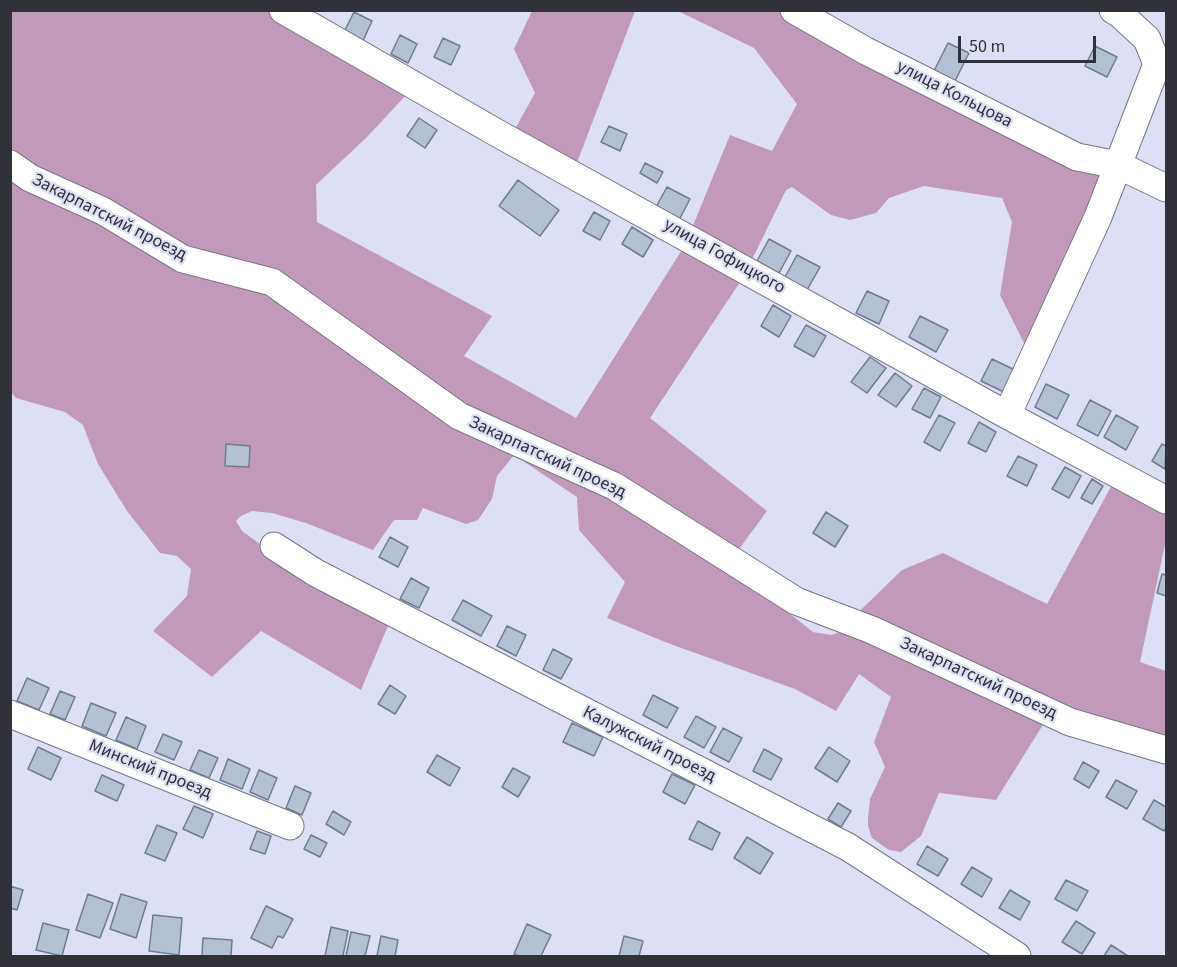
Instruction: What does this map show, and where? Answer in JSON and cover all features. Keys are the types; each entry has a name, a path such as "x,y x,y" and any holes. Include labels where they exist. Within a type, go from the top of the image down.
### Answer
{"street":[{"name":"улица Гофицкого","path":"283,10 497,133 1006,415 1167,500"},
{"name":"улица Кольцова","path":"794,10 866,51 1077,157 1118,165 1167,188"},
{"path":"1006,415 1098,217 1157,64 1147,39 1113,10"},
{"name":"Закарпатский проезд","path":"10,164 30,178 103,211 183,259 272,282 459,416 614,486 796,601 872,630 1070,722 1167,750"},
{"name":"Калужский проезд","path":"274,546 316,573 848,848 1017,957"},
{"name":"Минский проезд","path":"10,714 290,826"}],"shaded area":[{"path":"11,11 274,11 410,91 367,137 316,185 317,222 492,316 464,356 576,418 685,245 730,135 772,151 797,104 754,48 678,11 778,11 1002,122 1104,168 1030,355 1000,295 1012,222 1002,198 924,186 889,198 876,213 850,220 831,215 792,187 786,190 744,276 650,418 767,511 737,552 737,572 813,632 831,635 837,633 902,570 943,553 1047,604 1113,483 1166,510 1166,540 1140,662 1166,671 1166,741 1148,731 1054,707 996,800 939,793 921,836 901,852 889,850 872,838 868,818 870,799 885,767 874,742 891,697 859,674 836,711 795,689 665,642 607,618 625,582 579,530 577,497 514,455 497,476 492,499 478,520 466,524 423,508 417,520 394,520 373,550 306,523 272,513 252,511 241,516 236,521 242,531 304,576 390,621 361,690 261,631 212,677 153,631 187,596 191,569 177,556 160,553 127,511 98,464 83,425 65,412 16,398 11,392"},
{"path":"532,11 635,11 576,165 515,129 535,93 514,49"}],"building":[{"path":"354,12 372,21 362,43 343,34"},
{"path":"400,35 417,44 408,63 391,54"},
{"path":"443,38 460,46 451,65 434,57"},
{"path":"948,43 969,53 955,81 934,71"},
{"path":"1095,46 1117,57 1107,77 1085,66"},
{"path":"419,118 437,130 425,148 407,136"},
{"path":"609,126 627,134 620,151 601,142"},
{"path":"645,163 663,172 657,183 640,173"},
{"path":"518,180 559,210 540,236 499,206"},
{"path":"667,187 690,199 679,220 656,207"},
{"path":"594,212 610,221 600,240 583,231"},
{"path":"632,227 653,240 643,257 622,244"},
{"path":"769,239 791,251 779,273 757,261"},
{"path":"797,255 820,267 807,290 785,277"},
{"path":"867,291 889,301 879,324 856,313"},
{"path":"773,305 791,316 779,337 761,326"},
{"path":"920,316 948,330 936,352 909,337"},
{"path":"806,325 826,336 814,357 794,346"},
{"path":"870,357 886,368 867,393 851,382"},
{"path":"992,359 1017,371 1006,393 981,381"},
{"path":"895,373 912,386 896,407 878,395"},
{"path":"1046,384 1069,395 1057,419 1035,407"},
{"path":"924,388 941,397 930,418 912,409"},
{"path":"1090,400 1111,411 1098,436 1077,425"},
{"path":"939,415 955,423 940,451 924,442"},
{"path":"1116,415 1138,427 1126,450 1104,437"},
{"path":"979,422 996,432 986,452 968,443"},
{"path":"226,444 250,446 249,467 225,466"},
{"path":"1162,444 1166,446 1165,469 1152,461"},
{"path":"1018,456 1037,465 1027,486 1007,476"},
{"path":"1065,467 1081,476 1069,498 1052,489"},
{"path":"1092,479 1103,486 1092,504 1081,498"},
{"path":"826,512 848,526 835,547 813,533"},
{"path":"390,537 408,547 398,567 379,557"},
{"path":"1162,574 1166,575 1166,596 1157,593"},
{"path":"411,578 429,588 419,608 400,599"},
{"path":"463,600 492,616 481,636 452,620"},
{"path":"507,626 526,635 516,656 497,646"},
{"path":"553,649 572,659 561,679 543,670"},
{"path":"27,678 49,688 39,710 17,701"},
{"path":"390,685 406,696 395,714 378,704"},
{"path":"60,691 75,697 65,720 50,714"},
{"path":"653,695 678,708 667,728 643,715"},
{"path":"91,703 116,713 106,736 82,726"},
{"path":"696,716 716,727 704,748 684,737"},
{"path":"126,717 146,726 137,749 116,740"},
{"path":"572,723 603,737 594,756 563,742"},
{"path":"723,728 742,738 729,762 710,752"},
{"path":"163,734 182,742 174,760 155,752"},
{"path":"38,747 61,758 51,780 28,769"},
{"path":"829,747 850,761 837,782 815,768"},
{"path":"764,749 782,759 771,780 753,771"},
{"path":"199,750 218,758 209,778 190,770"},
{"path":"437,755 460,768 450,786 427,772"},
{"path":"228,759 250,769 242,789 220,780"},
{"path":"1083,762 1099,771 1089,788 1074,779"},
{"path":"513,768 530,777 518,797 502,787"},
{"path":"259,770 277,778 268,800 250,792"},
{"path":"672,774 695,785 685,804 663,792"},
{"path":"102,775 124,785 117,801 95,791"},
{"path":"1116,780 1137,791 1127,809 1106,797"},
{"path":"295,786 311,793 302,815 286,808"},
{"path":"1154,800 1166,807 1164,831 1143,819"},
{"path":"838,803 851,811 841,827 828,819"},
{"path":"194,806 213,814 203,838 183,829"},
{"path":"333,811 351,822 344,835 326,824"},
{"path":"698,821 720,833 712,850 689,839"},
{"path":"157,825 177,833 165,861 145,853"},
{"path":"257,831 271,836 265,854 250,849"},
{"path":"311,835 327,843 320,857 304,849"},
{"path":"747,837 773,853 760,874 734,858"},
{"path":"927,846 948,859 938,876 917,864"},
{"path":"972,867 992,879 982,897 961,884"},
{"path":"1066,880 1088,891 1077,911 1055,899"},
{"path":"10,886 23,890 17,910 10,908"},
{"path":"1010,890 1030,902 1020,920 999,908"},
{"path":"88,894 113,903 100,938 76,930"},
{"path":"121,894 147,902 136,938 110,929"},
{"path":"266,906 293,919 283,938 278,936 272,948 251,938"},
{"path":"153,915 182,918 179,955 149,951"},
{"path":"1076,921 1095,933 1082,954 1062,942"},
{"path":"43,923 69,930 62,956 36,950"},
{"path":"527,924 551,935 541,956 514,954"},
{"path":"331,927 348,931 343,956 325,956"},
{"path":"351,932 370,936 365,956 346,956"},
{"path":"381,936 398,940 395,956 377,956"},
{"path":"624,936 643,941 639,956 619,956"},
{"path":"203,938 232,940 231,956 202,956"},
{"path":"1111,945 1128,956 1104,956"}]}
